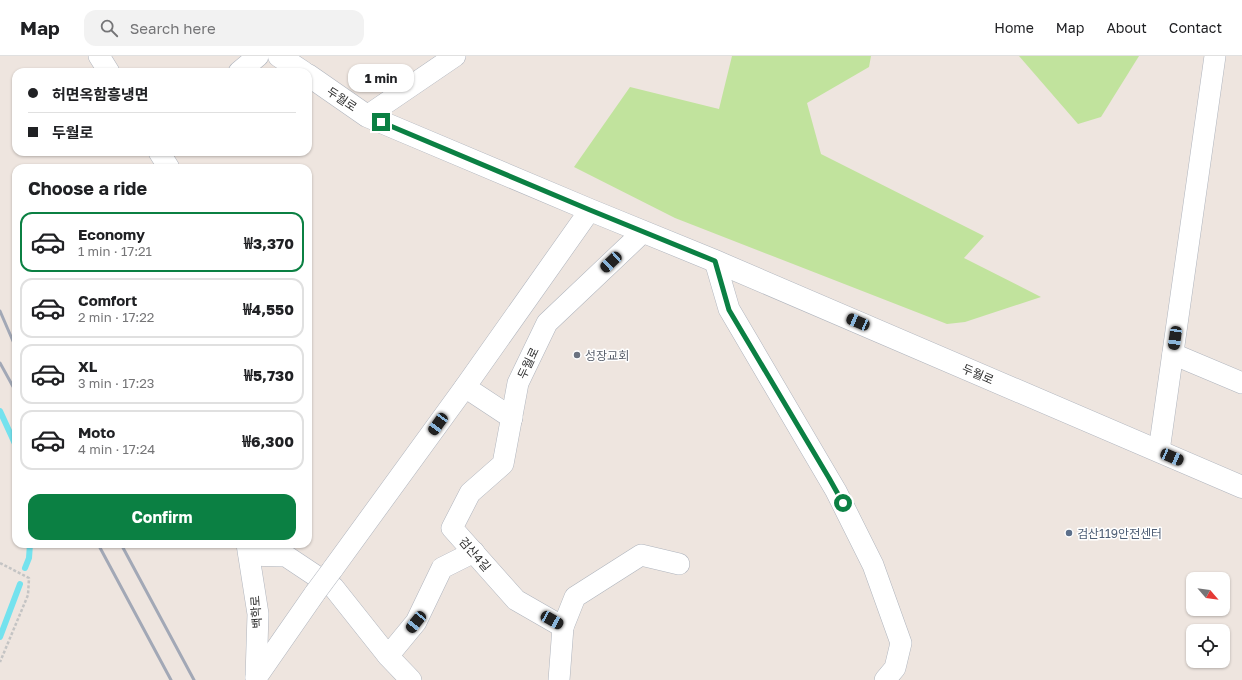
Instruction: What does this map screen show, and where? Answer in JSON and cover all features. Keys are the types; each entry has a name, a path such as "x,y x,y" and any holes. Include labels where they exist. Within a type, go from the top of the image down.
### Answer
{"street":[{"path":"99,56 106,68"},
{"path":"244,68 258,56"},
{"path":"279,56 297,68"},
{"path":"367,116 455,56"},
{"path":"1159,451 1215,56"},
{"name":"두월로","path":"312,79 367,116 715,261 1242,487"},
{"path":"255,679 590,210"},
{"name":"두월로","path":"512,418 518,382 547,323 643,232"},
{"path":"715,261 729,310 836,491 873,565 901,643 895,668 885,680"},
{"path":"1173,354 1242,383"},
{"path":"465,387 512,418"},
{"name":"검산4길","path":"512,418 503,464 470,493 452,528 516,600 563,627"},
{"path":"248,549 286,556 334,588 388,656 411,680"},
{"name":"백학로","path":"248,549 258,614 255,679"},
{"path":"388,656 416,622 442,568 474,552"},
{"path":"559,680 563,627 574,597 641,555 679,564"}],"path":[{"path":"0,563 28,578 28,595 0,662"}],"green space":[{"path":"732,56 871,56 869,67 807,103 821,154 984,236 964,258 1041,297 965,322 947,324 675,218 574,167 630,87 719,109"},
{"path":"1019,56 1139,56 1101,117 1078,124"}],"waterway":[{"path":"0,411 12,437"},
{"path":"25,568 29,558 30,548"},
{"path":"0,637 20,584"}],"railway":[{"path":"0,311 12,339"},
{"path":"0,363 12,385"},
{"path":"100,548 171,680"},
{"path":"123,548 194,680"}],"place":[{"name":"성장교회","path":"577,355"},
{"name":"검산119안전센터","path":"1069,533"}],"route":[{"path":"381,122 715,261 729,310 843,503"}]}
